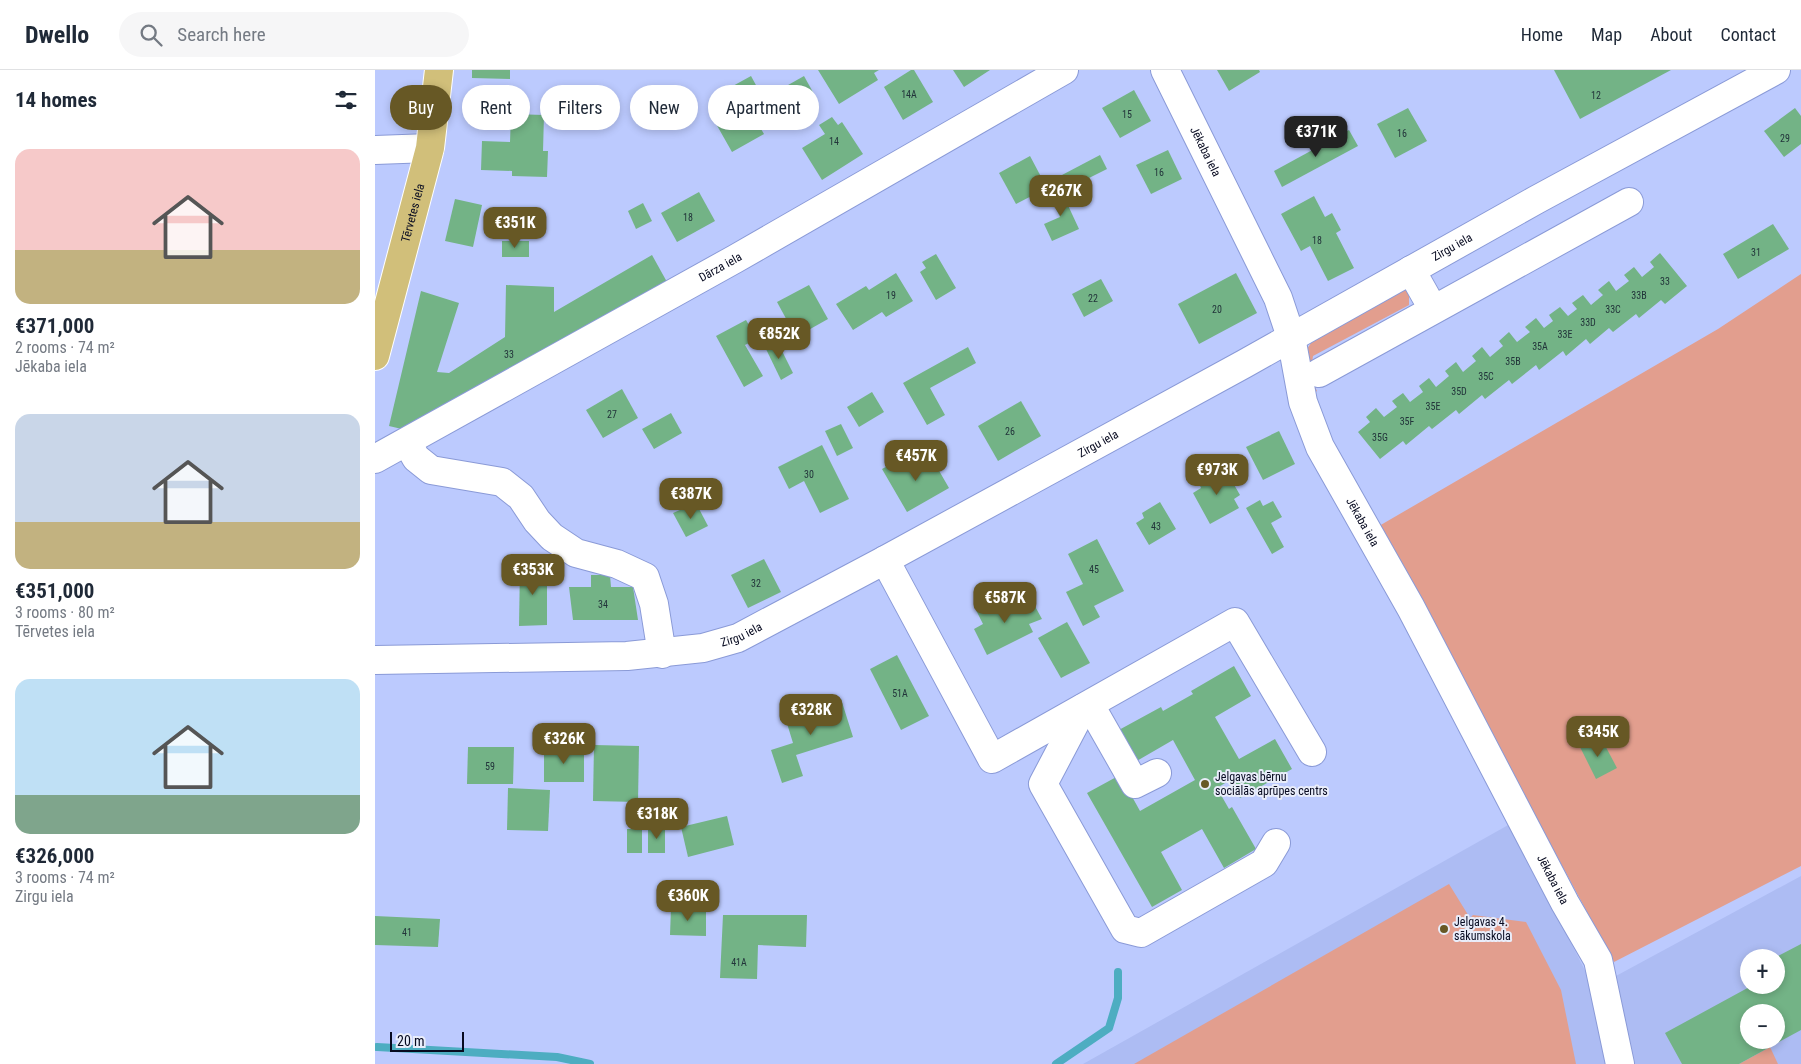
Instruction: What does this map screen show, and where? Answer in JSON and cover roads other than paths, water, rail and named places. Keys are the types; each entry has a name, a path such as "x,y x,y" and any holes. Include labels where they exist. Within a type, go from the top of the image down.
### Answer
{"main road":[{"name":"Tērvetes iela","path":"375,356 430,148 439,70"}],"street":[{"name":"Dārza iela","path":"375,459 735,259 1064,70"},
{"name":"Jēkaba iela","path":"1165,70 1278,298 1291,337 1303,402 1320,447 1373,544 1411,608 1565,903 1598,960 1620,1064"},
{"name":"Zirgu iela","path":"375,660 662,654 703,648 738,638 885,560 1776,70"},
{"path":"375,150 430,148"},
{"path":"1319,373 1629,202"},
{"path":"1411,270 1433,309"},
{"path":"407,442 415,458 431,470 502,482 521,497 537,521 552,537 577,553 617,564 645,577 655,604 662,654"},
{"path":"885,560 992,759 1235,622 1312,752"},
{"path":"1086,706 1135,784 1157,773"},
{"path":"1086,706 1043,784 1125,929 1141,934 1264,864 1276,843"}],"waterway":[{"path":"1056,1064 1109,1028 1118,998 1118,972"},
{"path":"377,1047 557,1057 590,1064"}],"place":[{"name":"Jelgavas bērnu sociālās aprūpes centrs","path":"1205,784"},
{"name":"Jelgavas 4. sākumskola","path":"1444,929"}]}
